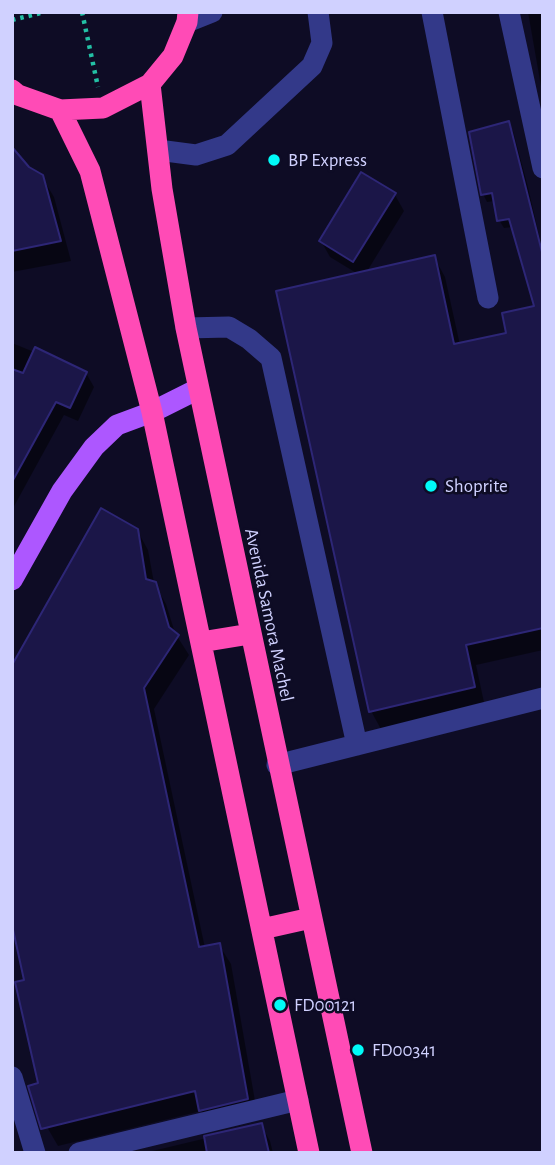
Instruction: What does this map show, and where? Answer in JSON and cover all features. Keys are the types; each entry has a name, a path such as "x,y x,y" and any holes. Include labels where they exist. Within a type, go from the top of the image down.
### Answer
{"highway":[{"path":"12,90 18,95 60,110 103,108 150,84 173,56 187,17"},
{"name":"Avenida Samora Machel","path":"150,84 186,328 198,389 362,1153"},
{"path":"60,110 90,171 152,412 309,1153"},
{"path":"201,642 250,634"},
{"path":"262,929 310,918"}],"main road":[{"path":"12,580 62,491 94,447 117,425 152,412 198,389"}],"street":[{"path":"187,17 212,12"},
{"path":"158,150 196,155 227,145 313,65 322,43 318,12"},
{"path":"432,12 488,298"},
{"path":"509,12 543,168"},
{"path":"186,328 229,327 250,339 271,358 357,745"},
{"path":"277,765 543,698"},
{"path":"12,1077 35,1153"},
{"path":"79,1153 298,1100"}],"path":[{"path":"12,20 44,12"},
{"path":"82,12 103,108"}],"building":[{"name":"Shoprite","path":"509,121 543,256 543,628 466,645 475,687 369,712 276,291 435,255 454,344 506,333 502,313 534,306 509,219 497,221 492,193 481,195 469,132"},
{"path":"12,147 29,167 43,175 61,241 12,251"},
{"path":"361,172 396,193 353,262 319,241"},
{"path":"35,347 87,372 70,408 56,402 12,482 12,369 23,373"},
{"path":"101,508 138,529 146,579 156,582 169,627 179,635 144,688 199,947 220,943 248,1099 199,1111 195,1091 41,1129 28,1086 38,1083 15,982 24,980 12,925 12,665"},
{"path":"262,1123 269,1153 207,1153 204,1136"}],"place":[{"name":"BP Express","path":"274,160"},
{"name":"Shoprite","path":"431,486"},
{"name":"FD00121","path":"280,1005"},
{"name":"FD00341","path":"358,1050"}]}
